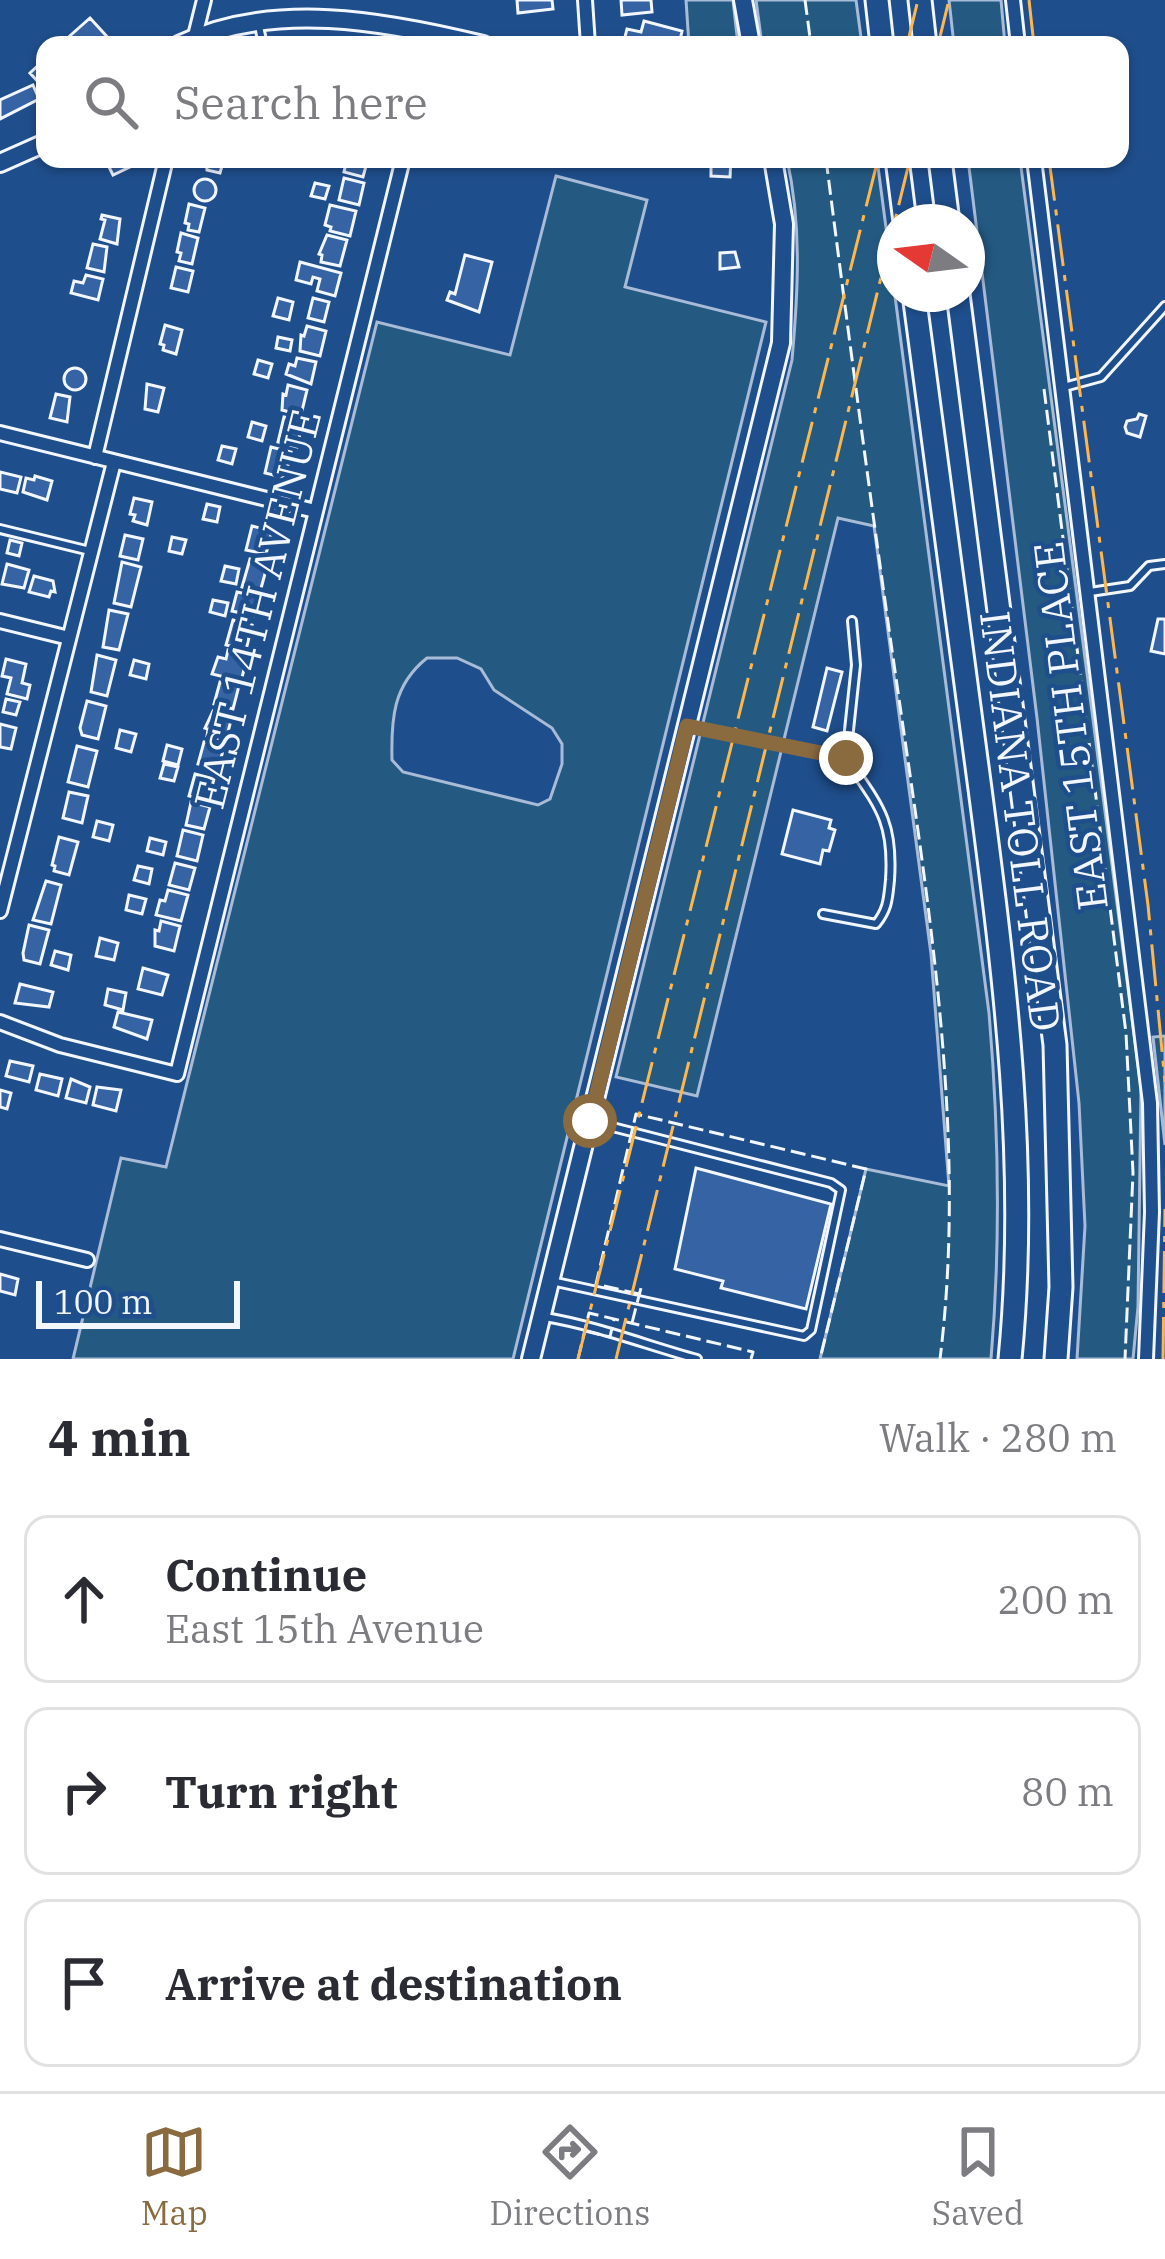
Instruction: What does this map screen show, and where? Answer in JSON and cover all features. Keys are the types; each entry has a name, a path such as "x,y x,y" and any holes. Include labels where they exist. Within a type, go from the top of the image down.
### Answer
{"highway":[{"path":"877,0 881,36"},
{"path":"920,0 924,36"},
{"path":"898,168 903,204"},
{"path":"941,168 946,204"},
{"name":"INDIANA TOLL ROAD","path":"916,312 1005,980 1016,1101 1019,1215 1010,1359"},
{"name":"INDIANA TOLL ROAD","path":"960,312 1055,1045 1061,1287 1056,1359"}],"street":[{"path":"191,36 204,0"},
{"path":"585,0 587,36"},
{"path":"743,0 749,36"},
{"path":"1013,0 1017,36"},
{"path":"205,36 258,16 341,13 422,36"},
{"path":"0,163 36,146"},
{"path":"95,457 164,168"},
{"name":"EAST 14TH AVENUE","path":"0,1022 60,1046 177,1074 401,168"},
{"path":"531,1359 781,343 784,224 775,168"},
{"name":"EAST 15TH PLACE","path":"1035,168 1150,1103 1152,1232 1146,1359"},
{"path":"0,433 315,511"},
{"path":"0,911 114,462"},
{"path":"0,621 69,638"},
{"path":"0,1239 87,1260"}],"lane":[{"path":"258,16 261,36"},
{"path":"1063,388 1101,377 1165,306"},
{"path":"0,529 91,552"},
{"path":"1087,593 1130,586 1149,566 1165,564"},
{"path":"823,914 876,924 887,910 889,825 846,758 856,665 852,621"},
{"path":"687,726 846,758"},
{"path":"550,1281 804,1336 812,1330 841,1190 832,1183 590,1121"},
{"path":"542,1316 611,1330 697,1359"}],"shaded area":[{"path":"686,0 733,0 737,36 688,36"},
{"path":"756,0 856,0 861,36 761,36"},
{"path":"949,0 1001,0 1004,36 953,36"},
{"path":"789,168 878,168 883,204 877,204 877,312 897,312 989,1013 998,1186 991,1359 820,1359 866,1169 949,1186 931,954 874,526 838,518 697,1096 616,1077 792,360 797,234"},
{"path":"969,168 1021,168 1141,1088 1133,1359 1077,1359 1085,1226 1079,1103 985,297 985,204 974,204"},
{"path":"556,176 647,200 625,287 766,322 513,1359 73,1359 121,1158 166,1167 377,322 510,355","holes":["427,658 457,658 481,669 494,690 552,728 562,744 562,764 550,799 538,805 403,772 392,760 394,717 407,680"]},
{"path":"1165,1036 1165,1145 1153,1037"}],"building":[{"path":"517,0 552,0 553,9 518,13"},
{"path":"621,0 651,0 652,12 622,15"},
{"path":"90,18 106,36 70,36"},
{"path":"644,21 682,31 681,36 625,36 627,29 641,32"},
{"path":"33,85 36,92 36,101 0,119 0,100"},
{"path":"345,168 366,168 363,177 344,172"},
{"path":"711,168 730,168 730,177 711,176"},
{"path":"344,178 364,183 359,205 339,200"},
{"path":"205,179 216,190 205,201 194,190"},
{"path":"315,183 329,186 325,199 311,196"},
{"path":"189,204 205,208 199,232 188,230 185,223"},
{"path":"330,205 356,211 350,236 325,225"},
{"path":"102,215 120,219 117,244 100,239"},
{"path":"181,233 198,238 192,264 179,261"},
{"path":"327,235 347,240 340,266 321,262 319,254"},
{"path":"93,244 107,247 104,272 87,268"},
{"path":"735,252 739,267 720,269 720,253"},
{"path":"465,255 492,262 479,312 447,300 450,292 455,294"},
{"path":"300,262 341,273 335,296 317,291 320,279 313,277 311,284 296,280"},
{"path":"176,267 193,271 188,292 171,288"},
{"path":"86,275 103,279 98,300 71,293 74,281 83,283"},
{"path":"278,298 293,302 289,320 273,316"},
{"path":"313,298 329,302 324,322 308,318"},
{"path":"165,325 182,330 176,354 160,344"},
{"path":"307,326 326,331 320,356 300,351"},
{"path":"278,337 292,340 290,351 276,348"},
{"path":"297,358 316,362 311,384 286,374"},
{"path":"258,360 272,364 268,378 254,374"},
{"path":"75,368 86,379 75,390 64,379"},
{"path":"147,384 164,388 158,412 145,409"},
{"path":"288,385 307,390 301,415 282,410"},
{"path":"56,394 70,397 67,422 50,418"},
{"path":"1139,414 1146,416 1140,437 1127,433 1125,427"},
{"path":"284,417 303,421 297,447 278,442"},
{"path":"252,422 266,426 262,441 248,437"},
{"path":"222,446 236,449 232,464 218,460"},
{"path":"271,447 291,452 285,478 265,473"},
{"path":"0,472 21,477 17,493 0,489"},
{"path":"35,476 52,481 47,500 23,492 26,478 34,480"},
{"path":"134,498 152,502 147,525 133,521"},
{"path":"207,504 220,507 217,522 203,519"},
{"path":"252,526 272,531 266,554 246,550"},
{"path":"125,535 143,539 138,560 120,556"},
{"path":"172,537 186,540 182,554 169,551"},
{"path":"10,540 22,543 19,556 7,553"},
{"path":"250,559 268,563 260,592 242,587"},
{"path":"122,562 141,567 131,607 114,603"},
{"path":"7,564 29,570 24,588 2,584"},
{"path":"225,566 239,569 236,584 221,581"},
{"path":"34,576 53,581 55,592 49,597 29,592"},
{"path":"237,592 260,597 255,616 232,611"},
{"path":"213,600 228,603 225,616 210,612"},
{"path":"109,610 128,614 119,650 103,647"},
{"path":"1158,619 1165,619 1165,654 1151,651"},
{"path":"233,620 252,625 246,650 226,645"},
{"path":"228,650 248,655 241,681 212,674 218,657 226,659"},
{"path":"97,655 116,660 107,696 91,692"},
{"path":"6,659 26,664 22,683 30,685 27,699 7,694 11,678 2,676"},
{"path":"134,660 149,664 146,679 130,675"},
{"path":"827,668 842,672 827,731 813,727"},
{"path":"220,682 239,686 233,709 214,704"},
{"path":"6,699 20,702 16,715 3,712"},
{"path":"87,701 106,706 98,739 82,735"},
{"path":"213,711 232,716 226,740 207,736 205,728"},
{"path":"0,724 16,728 11,749 0,747"},
{"path":"120,730 136,734 131,752 116,748"},
{"path":"204,742 224,747 218,769 198,764"},
{"path":"167,745 182,749 178,765 163,761"},
{"path":"77,746 97,751 88,787 68,782"},
{"path":"164,764 178,767 174,781 160,778"},
{"path":"195,774 214,779 208,801 189,796"},
{"path":"69,792 88,796 82,823 63,818"},
{"path":"191,802 210,807 204,829 186,825"},
{"path":"793,810 831,820 829,828 835,830 820,864 782,854"},
{"path":"97,821 113,825 109,841 93,837"},
{"path":"183,830 203,835 197,861 177,856"},
{"path":"59,837 78,842 69,875 54,871 52,865"},
{"path":"150,838 166,842 163,855 147,851"},
{"path":"175,863 195,868 189,890 169,885"},
{"path":"138,866 152,869 149,884 134,880"},
{"path":"46,881 61,885 51,924 33,920"},
{"path":"168,890 188,895 181,921 156,915"},
{"path":"129,895 146,899 142,914 126,910"},
{"path":"161,921 180,926 174,951 155,946 155,930 159,931"},
{"path":"29,925 49,930 40,964 24,960"},
{"path":"100,938 118,943 114,960 96,956"},
{"path":"55,951 71,955 68,970 51,965"},
{"path":"143,968 168,975 162,995 138,989"},
{"path":"20,984 53,992 49,1007 15,1003"},
{"path":"108,989 126,993 123,1010 105,1005"},
{"path":"118,1012 152,1020 147,1039 114,1027"},
{"path":"10,1061 33,1066 29,1082 6,1076"},
{"path":"40,1074 62,1079 58,1096 36,1090"},
{"path":"71,1079 90,1087 86,1103 66,1098"},
{"path":"97,1087 121,1090 116,1111 93,1105"},
{"path":"0,1090 11,1093 7,1109 0,1107"},
{"path":"696,1168 831,1204 806,1309 721,1288 723,1281 675,1269"},
{"path":"0,1274 18,1279 15,1295 0,1291"}],"fence":[{"path":"805,0 810,36"},
{"path":"827,168 941,1028 949,1195 940,1359"},
{"path":"1044,389 1126,1033 1133,1173 1125,1359"},
{"path":"639,1294 596,1284 636,1114 866,1169 820,1359"},
{"path":"632,1323 642,1284"},
{"path":"578,1359 589,1313 753,1352 751,1359"},
{"path":"585,1331 610,1337 614,1319"}],"power":[{"path":"909,36 918,0"},
{"path":"940,36 949,0"},
{"path":"1029,0 1033,36"},
{"path":"578,1359 876,168"},
{"path":"616,1359 908,168"},
{"path":"1050,168 1148,905 1165,1082"},
{"path":"1163,1359 1165,1209"}],"route":[{"path":"590,1121 687,726 846,758"}]}
